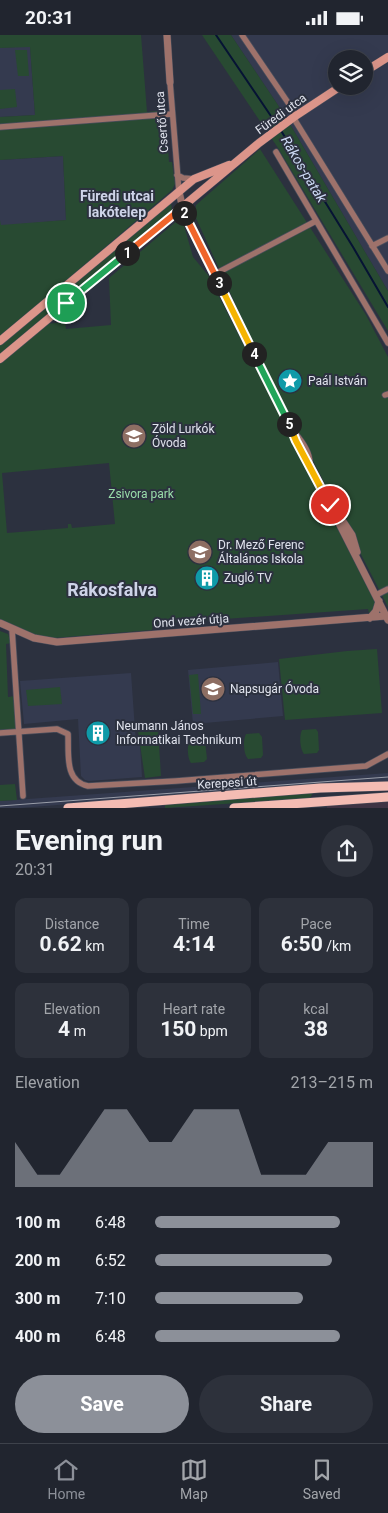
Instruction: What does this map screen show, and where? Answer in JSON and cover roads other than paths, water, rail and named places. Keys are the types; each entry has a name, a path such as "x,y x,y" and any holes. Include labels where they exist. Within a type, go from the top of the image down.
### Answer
{"main road":[{"path":"373,66 388,57"},
{"name":"Füredi utca","path":"0,359 275,131 328,95"},
{"name":"Füredi utca","path":"0,341 194,179 208,172 236,163"},
{"name":"Kerepesi út","path":"68,808 161,804 320,788 388,786"},
{"name":"Kerepesi út","path":"234,808 388,797"}],"street":[{"name":"Csertő utca","path":"167,35 177,175 183,207 199,246 215,274 294,433 296,441 330,505 352,535 358,563 387,618"},
{"path":"242,35 291,107 294,117 388,271"},
{"path":"0,127 172,115"},
{"path":"276,152 388,343"},
{"path":"177,175 183,178 194,179"},
{"path":"215,274 316,221"},
{"path":"372,246 388,238"},
{"path":"370,618 376,611 377,598 388,589"},
{"name":"Ond vezér útja","path":"0,623 34,638 57,642 387,618"},
{"path":"12,629 23,796"},
{"name":"Kerepesi út","path":"18,732 57,729 68,734 71,776 84,785 162,782 366,766 388,754"},
{"path":"0,733 18,732"}],"waterway":[{"name":"Rákos-patak","path":"216,35 277,125"},
{"name":"Rákos-patak","path":"280,129 388,307"}],"tram line":[{"path":"0,806 388,777"}],"place":[{"name":"Paál István","path":"290,381"},
{"name":"Zöld Lurkók Óvoda","path":"134,436"},
{"name":"Dr. Mező Ferenc Általános Iskola","path":"200,552"},
{"name":"Zugló TV","path":"207,578"},
{"name":"Napsugár Óvoda","path":"213,689"},
{"name":"Neumann János Informatikai Technikum","path":"98,733"}],"district":[{"name":"Füredi utcai lakótelep","path":"117,204"},
{"name":"Rákosfalva","path":"112,589"}],"park label":[{"name":"Zsivora park","path":"141,494"}]}
